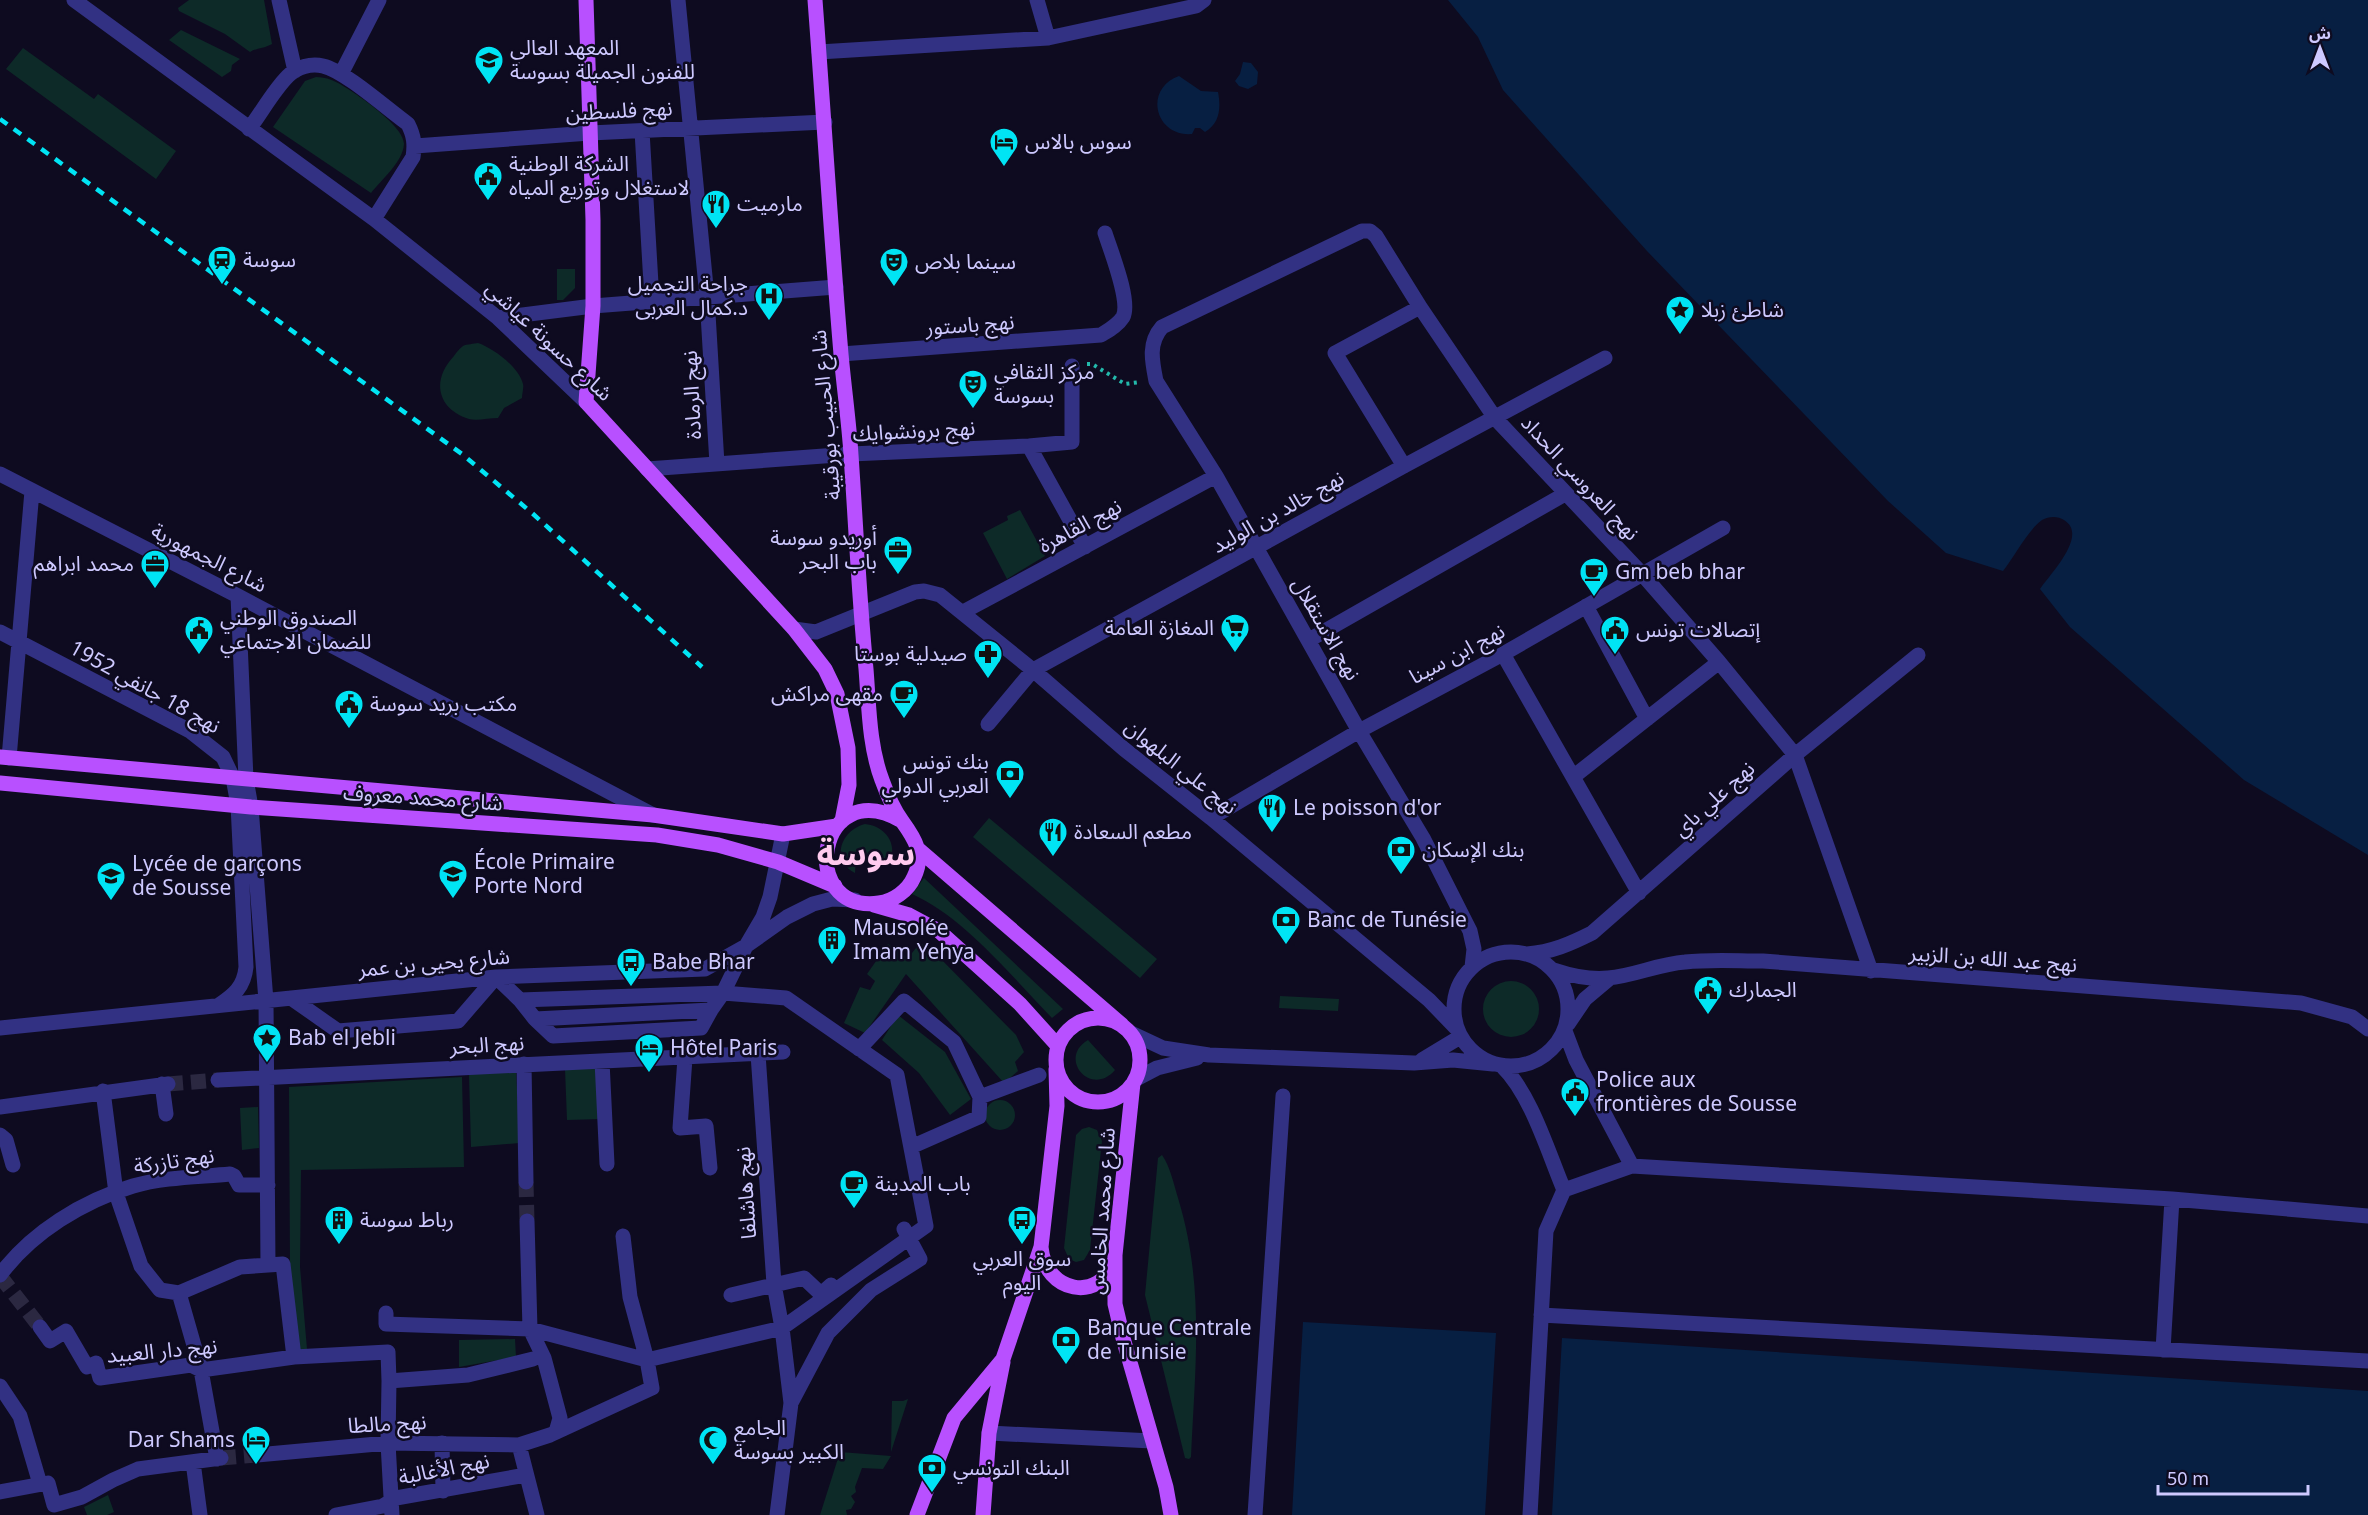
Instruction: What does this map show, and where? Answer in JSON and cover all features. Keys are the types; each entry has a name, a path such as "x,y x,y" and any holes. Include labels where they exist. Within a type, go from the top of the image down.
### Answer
{"main road":[{"path":"586,0 593,219 593,306 586,402"},
{"name":"شارع الحبيب بورقيبة","path":"815,0 871,721 877,764 887,793 902,821"},
{"name":"شارع حسونة عياشي","path":"586,402 794,629 825,669 837,694 848,748 850,769 840,824"},
{"name":"شارع محمد معروف","path":"5,757 653,815 783,834 840,824"},
{"name":"شارع محمد معروف","path":"0,783 244,806 657,835 718,845 778,862 836,886"},
{"path":"862,902 882,903 896,898 914,878 918,865 915,838 902,821 875,810 860,812 840,824 829,837 825,850 828,875 836,886 844,895 862,902 909,915 939,931 1020,1004 1058,1045"},
{"path":"918,849 1126,1029 1136,1042 1140,1061 1134,1081 1124,1093 1111,1100 1090,1101 1071,1093 1062,1082 1056,1069"},
{"path":"1115,1255 1112,1267 1104,1277 1094,1284 1081,1288 1057,1281 1047,1272 1042,1260 1041,1247 1057,1106 1058,1045 1063,1035 1072,1026 1082,1021 1103,1018 1126,1029"},
{"name":"شارع محمد الخامس","path":"1134,1081 1115,1255 1114,1293 1119,1322 1166,1487 1171,1515"},
{"path":"983,1515 989,1433 1003,1359 1041,1247"},
{"path":"917,1515 954,1418 1003,1359"}],"street":[{"name":"شارع حسونة عياشي","path":"74,0 374,219 498,318 586,402"},
{"path":"279,0 295,71"},
{"path":"341,74 379,0"},
{"name":"نهج الرمادة","path":"678,0 707,297 717,464"},
{"path":"1037,0 1048,38"},
{"path":"819,52 1048,38 1196,6 1204,0"},
{"path":"249,129 289,75 295,71 312,65 324,66 341,74 408,124 413,135 415,146 413,157 374,219"},
{"name":"نهج فلسطين","path":"415,146 590,133 825,122"},
{"path":"642,131 651,301"},
{"name":"نهج العروسي الحداد","path":"1152,346 1155,336 1162,327 1362,231 1370,231 1376,236 1420,307 1495,418 1643,575 1719,662 1795,755 1871,971"},
{"name":"نهج باستور","path":"841,354 1101,335 1114,327 1123,316 1126,303 1105,233"},
{"path":"498,318 593,306 836,287"},
{"path":"1404,466 1335,353 1420,307"},
{"name":"نهج الاستقلال","path":"1152,346 1156,381 1216,476 1359,731 1423,838 1470,931 1474,949 1472,967"},
{"name":"نهج خالد بن الوليد","path":"988,724 1033,670 1605,358"},
{"name":"نهج برونشوايك","path":"647,469 851,454 1072,442 1072,366"},
{"path":"1029,446 1084,547"},
{"name":"شارع الجمهورية","path":"0,474 238,596 653,815"},
{"name":"نهج القاهرة","path":"963,612 1216,476"},
{"path":"5,757 32,491"},
{"path":"1309,640 1565,494"},
{"name":"نهج ابن سينا","path":"1210,818 1359,731 1503,654 1723,528"},
{"name":"نهج علي البلهوان","path":"794,629 816,632 915,592 924,591 940,595 1429,1000 1459,1033"},
{"path":"238,596 240,779 266,1001 268,1265"},
{"path":"1586,606 1647,719"},
{"name":"نهج 18 جانفي 1952","path":"0,632 190,731 223,757 240,779"},
{"path":"1503,654 1640,893"},
{"name":"نهج علي باي","path":"1527,954 1547,952 1592,933 1795,755 1918,655"},
{"path":"1573,777 1719,662"},
{"path":"218,1005 234,995 242,985 246,968 244,806"},
{"path":"291,998 338,1031 458,1021 496,977 553,1036 701,1028 723,993 767,907 783,834"},
{"name":"شارع يحيى بن عمر","path":"0,1028 496,977 705,969 746,946 787,917 813,904 832,899 862,902"},
{"name":"نهج الاستقلال","path":"1470,931 1485,944 1504,952"},
{"path":"1126,1029 1163,1048 1209,1055 1414,1063 1453,1060 1497,1065 1517,1066 1539,1059 1557,1044 1566,1028 1569,1011 1568,997 1554,970 1527,954 1504,952 1492,955 1472,967 1463,977 1454,1002 1454,1016 1459,1033 1469,1048 1480,1058 1497,1065 1512,1076 1523,1092 1564,1190 1546,1231 1530,1515"},
{"name":"نهج عبد الله بن الزبير","path":"1554,970 1582,978 1610,978 1660,965 1695,961 1763,962 2301,1003 2352,1017 2368,1029"},
{"name":"نهج عبد الله بن الزبير","path":"1566,1028 1585,999 1610,978"},
{"path":"520,1000 723,993 786,998 897,1075 926,1226 907,1233 820,1294 804,1278 731,1294"},
{"path":"859,1049 904,1001 954,1042 980,1097 978,1117 911,1147"},
{"path":"1566,1028 1576,1060 1632,1166"},
{"path":"1414,1063 1438,1052 1459,1033"},
{"name":"نهج البحر","path":"218,1080 783,1052"},
{"name":"نهج هاشلفا","path":"758,1054 774,1284 791,1403"},
{"path":"1134,1081 1166,1065 1209,1055"},
{"path":"685,1058 680,1128 706,1126 710,1168"},
{"path":"602,1061 607,1164"},
{"path":"524,1064 526,1182"},
{"path":"980,1097 1039,1075"},
{"path":"0,1107 165,1084 166,1114"},
{"path":"103,1091 116,1193 141,1266 160,1290 179,1293 240,1267 283,1264 294,1357"},
{"path":"1255,1515 1283,1096"},
{"path":"0,1135 6,1140 13,1165"},
{"path":"1564,1190 1632,1166 2172,1199 2368,1216"},
{"name":"نهج تازركة","path":"116,1193 134,1185 230,1174 234,1176 239,1185 268,1185"},
{"path":"0,1275 12,1258 64,1215 116,1193"},
{"path":"2163,1350 2172,1199"},
{"path":"527,1221 530,1329 544,1358 560,1418 556,1432"},
{"path":"386,1313 386,1324 530,1329 647,1360 782,1328 907,1233"},
{"path":"777,1515 791,1403 828,1333 871,1290 920,1259 907,1233"},
{"path":"537,1515 519,1445 556,1432 652,1388 630,1297 623,1236"},
{"path":"0,1492 48,1483 54,1505 82,1497 138,1469 219,1458 201,1370 179,1293"},
{"path":"1541,1315 2368,1361"},
{"name":"نهج دار العبيد","path":"40,1328 50,1341 66,1331 87,1367 96,1363 100,1378 191,1365 201,1370 294,1357 388,1352 389,1381"},
{"path":"391,1508 388,1443 389,1381 468,1375 533,1359"},
{"path":"0,1386 20,1416 40,1484"},
{"path":"989,1433 1152,1441"},
{"name":"نهج مالطا","path":"257,1455 388,1443 519,1445"},
{"path":"442,1443 443,1491"},
{"path":"193,1462 200,1515"},
{"name":"نهج الأغالبة","path":"336,1515 383,1506 391,1508 396,1498 526,1475"}],"path":[{"path":"1072,366 1092,364 1125,384 1156,381"}],"green space":[{"path":"189,0 264,0 272,44 250,52 225,34 179,11 178,8"},
{"path":"181,30 240,59 232,65 231,71 222,77 169,40"},
{"path":"23,48 94,99 98,94 176,151 156,179 6,69"},
{"path":"316,77 333,80 355,93 388,119 402,137 404,144 400,157 371,193 273,127 305,81"},
{"path":"557,269 575,269 575,288 563,300 557,300"},
{"path":"478,343 505,359 516,371 523,384 522,398 504,408 498,418 469,419 450,408 441,393 440,384 447,365 463,346"},
{"path":"1020,510 1045,556 1007,579 983,533 1008,520 1007,516"},
{"path":"989,818 1157,959 1140,978 973,837"},
{"path":"865,824 885,833 892,846 892,853 886,867 880,853 856,857 855,873 843,861 842,846 850,832"},
{"path":"924,878 1063,1009 1052,1018 969,933 931,904 912,894"},
{"path":"920,943 930,948 1016,1035 1024,1052 1015,1062 1018,1071 1004,1083 906,974 865,1033 844,1023 860,987 870,990 875,981 867,974 888,944 908,958"},
{"path":"1505,981 1517,981 1527,985 1535,993 1539,1009 1535,1025 1527,1033 1517,1037 1505,1037 1495,1033 1487,1025 1483,1015 1483,1003 1487,993 1495,985"},
{"path":"1280,996 1339,999 1338,1011 1279,1008"},
{"path":"898,1015 945,1052 971,1099 950,1115 919,1073 882,1040"},
{"path":"1088,1040 1115,1070 1106,1077 1096,1080 1088,1078 1077,1065 1076,1056 1079,1048"},
{"path":"597,1068 600,1119 567,1120 565,1069"},
{"path":"516,1072 520,1143 471,1147 469,1074"},
{"path":"462,1077 464,1167 301,1170 300,1267 307,1349 299,1350 290,1268 289,1087"},
{"path":"1000,1100 1011,1104 1015,1115 1011,1126 1000,1130 989,1126 985,1115 989,1104"},
{"path":"258,1107 259,1148 242,1150 240,1108"},
{"path":"1089,1127 1097,1130 1102,1141 1090,1250 1084,1260 1076,1262 1069,1259 1064,1248 1076,1135 1082,1129"},
{"path":"1162,1155 1171,1176 1186,1231 1195,1295 1196,1359 1191,1457 1189,1459 1185,1458 1145,1295 1158,1158"},
{"path":"515,1339 516,1357 459,1367 459,1340"},
{"path":"908,1399 891,1452 892,1401"},
{"path":"840,1452 891,1456 883,1469 862,1468 855,1487 856,1492 851,1496 855,1502 851,1509 846,1510 847,1515 820,1515"},
{"path":"108,1495 114,1512 107,1515 87,1515 84,1507"}],"water":[{"path":"1448,0 2368,0 2368,855 2244,780 2070,627 2040,589 2059,565 2070,544 2071,527 2064,520 2053,517 2037,524 2003,571 1946,553 1888,501 1647,251 1503,90 1478,37"},
{"path":"1243,62 1251,63 1258,72 1257,84 1248,89 1239,86 1235,81 1240,74"},
{"path":"1179,76 1201,91 1218,92 1218,115 1214,124 1205,132 1200,128 1195,128 1192,134 1179,133 1169,128 1162,120 1158,111 1161,91 1168,82"},
{"path":"1303,1322 1496,1333 1485,1515 1292,1515"},
{"path":"1562,1338 2368,1391 2368,1515 1552,1515"}],"tunnel":[{"path":"168,1084 218,1080"},
{"path":"526,1182 527,1221"},
{"path":"0,1276 40,1327"},
{"path":"221,1458 257,1455"}],"railway":[{"path":"0,119 462,454 532,513 702,667"}],"place":[{"name":"المعهد العالي للفنون الجميلة بسوسة","path":"489,86"},
{"name":"سوس بالاس","path":"1004,168"},
{"name":"الشركة الوطنية لاستغلال وتوزيع المياه","path":"488,202"},
{"name":"مارميت","path":"716,230"},
{"name":"سوسة","path":"222,286"},
{"name":"سينما بلاص","path":"894,288"},
{"name":"جراحة التجميل د.كمال العربى","path":"769,322"},
{"name":"شاطئ زبلا","path":"1680,336"},
{"name":"مركز الثقافي بسوسة","path":"973,410"},
{"name":"أوريدو سوسة باب البحر","path":"898,576"},
{"name":"محمد ابراهم","path":"155,590"},
{"name":"Gm beb bhar","path":"1594,598"},
{"name":"المغازة العامة","path":"1235,654"},
{"name":"الصندوق الوطني للضمان الاجتماعي","path":"199,656"},
{"name":"إتصالات تونس","path":"1615,656"},
{"name":"صيدلية بوستا","path":"988,680"},
{"name":"مقهى مراكش","path":"904,720"},
{"name":"مكتب بريد سوسة","path":"349,730"},
{"name":"بنك تونس العربي الدولي","path":"1010,800"},
{"name":"Le poisson d'or","path":"1272,834"},
{"name":"مطعم السعادة","path":"1053,858"},
{"name":"بنك الإسكان","path":"1401,876"},
{"name":"École Primaire Porte Nord","path":"453,900"},
{"name":"Lycée de garçons de Sousse","path":"111,902"},
{"name":"Banc de Tunésie","path":"1286,946"},
{"name":"Mausolée Imam Yehya","path":"832,966"},
{"name":"Babe Bhar","path":"631,988"},
{"name":"الجمارك","path":"1708,1016"},
{"name":"Bab el Jebli","path":"267,1064"},
{"name":"Hôtel Paris","path":"649,1074"},
{"name":"Police aux frontières de Sousse","path":"1575,1118"},
{"name":"باب المدينة","path":"854,1210"},
{"name":"رباط سوسة","path":"339,1246"},
{"name":"سوق العربي اليوم","path":"1022,1246"},
{"name":"Banque Centrale de Tunisie","path":"1066,1366"},
{"name":"Dar Shams","path":"256,1466"},
{"name":"الجامع الكبير بسوسة","path":"713,1466"},
{"name":"البنك التونسي","path":"932,1494"}],"district":[{"name":"سوسة","path":"866,853"}]}
